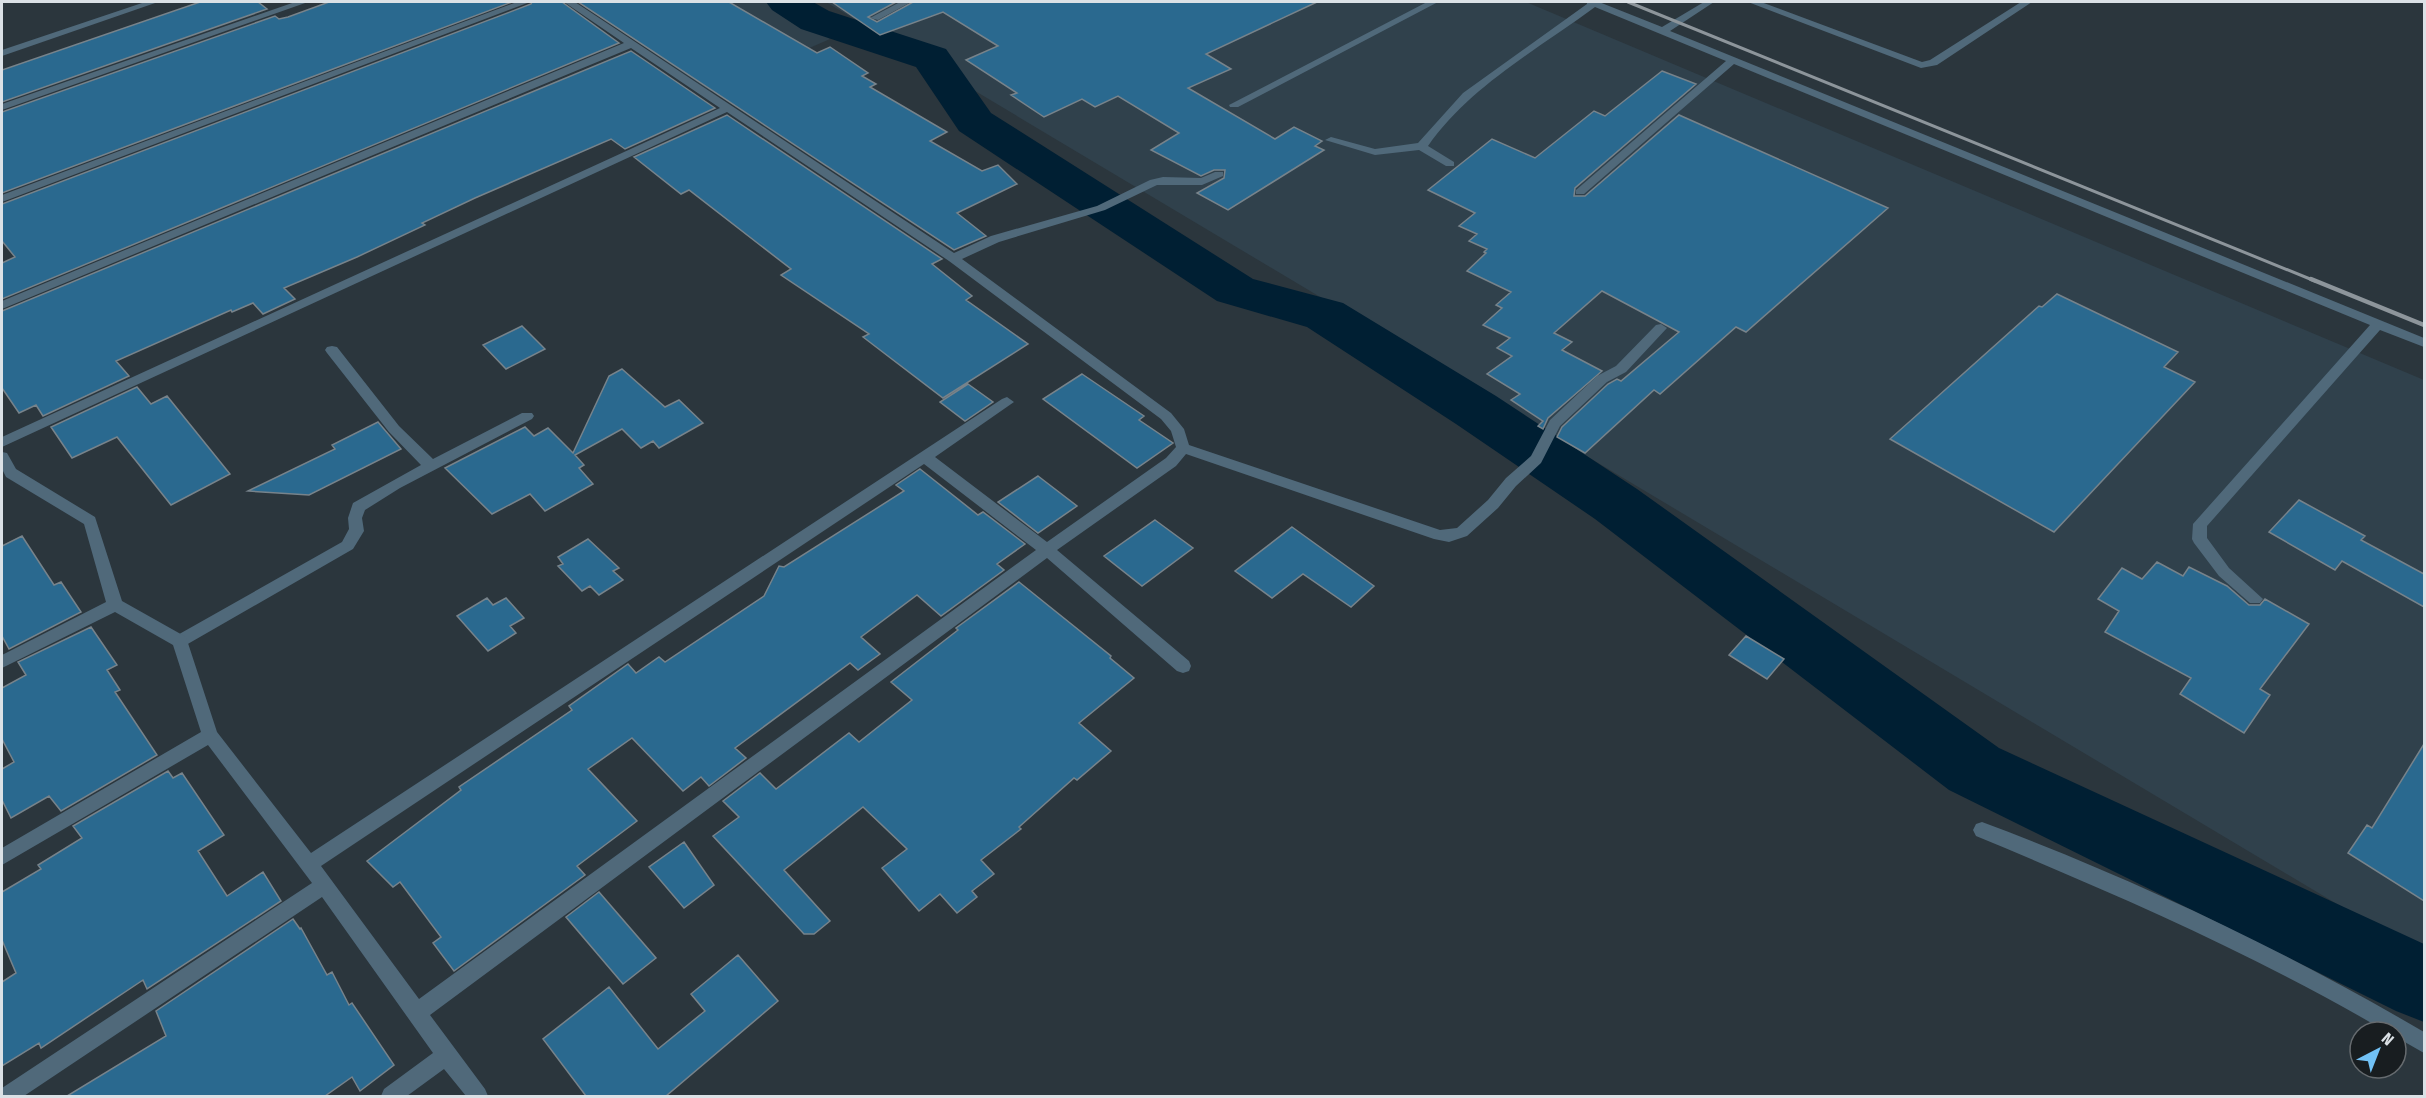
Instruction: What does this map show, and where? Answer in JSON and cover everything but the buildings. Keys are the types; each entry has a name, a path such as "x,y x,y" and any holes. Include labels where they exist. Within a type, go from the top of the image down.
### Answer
{"street":[{"path":"2,53 153,2"},
{"path":"2,107 303,2"},
{"path":"2,199 525,2"},
{"path":"569,2 953,258 1166,416 1177,429 1183,448"},
{"path":"875,18 906,2"},
{"path":"1234,105 1433,2"},
{"path":"1422,146 1467,95 1593,2 2424,343"},
{"path":"1663,31 1710,2"},
{"path":"1753,2 1921,65 1934,63 2027,2"},
{"path":"2,305 631,44"},
{"path":"1580,192 1733,60"},
{"path":"2,442 728,108"},
{"path":"1331,140 1375,152 1422,146 1450,164"},
{"path":"953,258 995,239 1101,208 1145,186 1163,180 1189,184 1203,183 1219,174"},
{"path":"2255,599 2224,572 2199,539 2200,524 2378,324"},
{"path":"1183,448 1438,535 1449,536 1462,532 1493,504 1511,482 1536,459 1555,423 1602,379 1621,369 1661,328"},
{"path":"332,350 394,429 431,466"},
{"path":"309,864 1007,402"},
{"path":"180,641 348,545 351,536 357,531 355,518 358,507 395,484 527,416"},
{"path":"417,1012 1047,550 1171,462 1183,448"},
{"path":"924,456 1047,550 1183,666"},
{"path":"2,457 6,475 90,521 115,605 180,641 210,735 309,864 478,1096"},
{"path":"2,662 115,605"},
{"path":"2,857 210,735"},
{"path":"1982,830 2249,946 2334,990 2424,1043"},
{"path":"7,1096 324,885"},
{"path":"391,1096 446,1055"}],"shaded area":[{"path":"578,2 777,2 830,39 710,91"},
{"path":"826,2 1526,2 2424,380 2424,956"}],"waterway":[{"path":"786,2 815,20 931,58 975,122 1235,290 1325,315 1476,410 1616,504 1974,769 2424,984"}],"railway":[{"path":"1628,2 2315,281"},
{"path":"2311,279 2424,325"}]}
